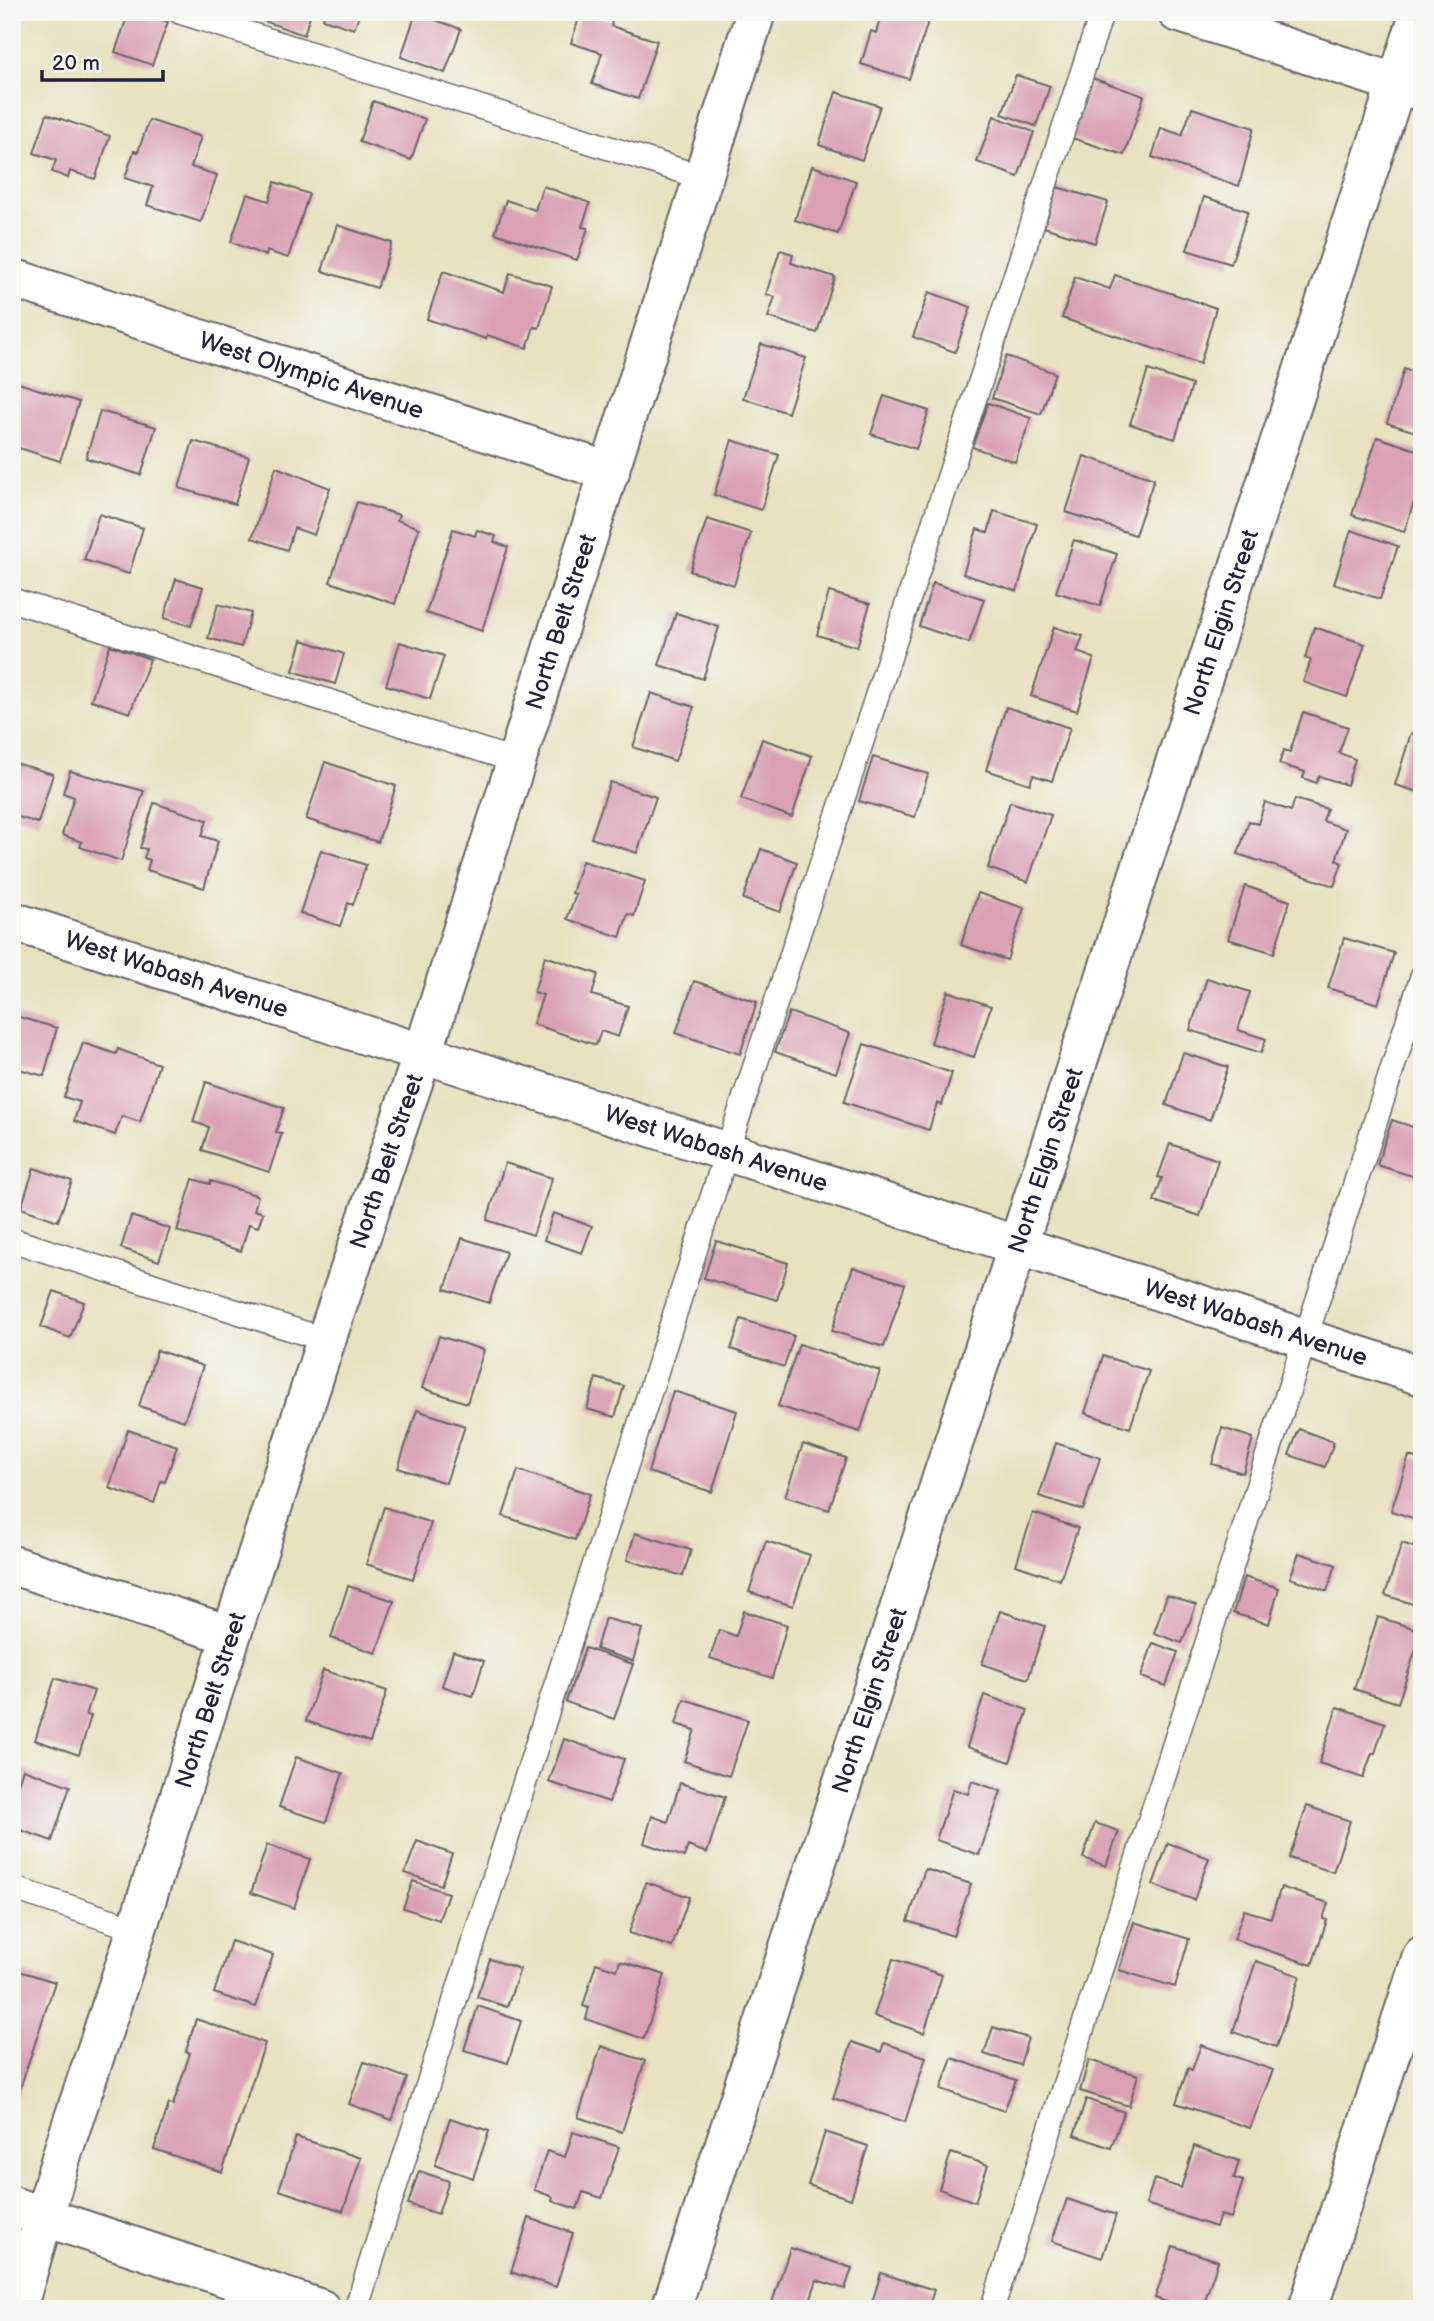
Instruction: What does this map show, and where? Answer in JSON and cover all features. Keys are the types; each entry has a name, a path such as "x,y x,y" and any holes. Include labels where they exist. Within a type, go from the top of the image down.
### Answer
{"street":[{"name":"North Belt Street","path":"17,2309 28,2211 68,2137 137,1929 230,1634 423,1053 756,12"},
{"path":"1177,12 1409,87"},
{"name":"North Elgin Street","path":"671,2309 1018,1245 1409,87 1420,12"},
{"name":"West Olympic Avenue","path":"12,278 610,472"},
{"name":"West Wabash Avenue","path":"12,921 1422,1376"},
{"path":"12,1564 230,1634"},
{"path":"1308,2309 1422,1956"},
{"path":"28,2211 321,2309"}],"lane":[{"path":"180,12 704,178"},
{"path":"356,2309 727,1151 1102,12"},
{"path":"12,600 516,761"},
{"path":"992,2309 1422,977"},
{"path":"12,1240 326,1340"},
{"path":"12,1888 137,1929"}],"green space":[{"path":"88,2301 113,2309 65,2309"}],"building":[{"path":"129,12 140,12 168,22 152,65 115,52"},
{"path":"264,12 311,12 304,35 261,20"},
{"path":"325,12 360,12 354,29 323,19"},
{"path":"581,12 612,21 611,26 657,41 638,99 592,84 602,53 571,43"},
{"path":"882,12 898,12 928,22 909,79 861,64 871,31 876,33"},
{"path":"416,13 461,29 445,73 401,57"},
{"path":"1016,75 1050,86 1036,126 1002,114"},
{"path":"1092,78 1144,96 1124,155 1072,138"},
{"path":"836,92 880,106 862,160 819,145"},
{"path":"373,101 425,119 411,160 359,142"},
{"path":"1192,108 1254,128 1239,186 1152,157 1161,128 1182,135"},
{"path":"47,114 110,136 95,179 70,171 68,178 52,172 56,160 34,153"},
{"path":"994,116 1034,132 1018,177 977,162"},
{"path":"149,120 201,137 191,167 217,175 201,222 147,205 153,187 125,178"},
{"path":"812,166 856,181 838,234 795,220"},
{"path":"275,182 309,194 288,258 267,251 266,256 231,242 247,194 269,201"},
{"path":"543,186 590,203 582,227 588,228 577,260 495,233 506,200 535,210"},
{"path":"1057,187 1108,202 1095,243 1044,227"},
{"path":"1204,197 1248,211 1231,264 1187,250"},
{"path":"337,225 392,243 377,288 322,271"},
{"path":"780,250 793,254 791,263 835,277 817,333 768,317 775,297 766,294"},
{"path":"443,271 504,292 510,273 552,286 539,328 534,327 527,348 487,335 486,339 427,319"},
{"path":"1115,275 1216,308 1200,364 1062,318 1075,277 1110,289"},
{"path":"929,292 971,307 955,352 913,337"},
{"path":"761,344 806,358 788,413 743,398"},
{"path":"1006,356 1055,373 1041,414 992,398"},
{"path":"1404,369 1422,375 1422,434 1387,423"},
{"path":"1148,370 1192,385 1175,439 1130,424"},
{"path":"12,381 79,402 60,461 16,447 12,450"},
{"path":"884,396 929,411 916,449 871,434"},
{"path":"988,403 1031,418 1015,462 972,447"},
{"path":"100,411 156,427 141,475 86,458"},
{"path":"1377,437 1422,452 1422,477 1404,532 1352,515"},
{"path":"732,440 779,455 761,510 714,495"},
{"path":"193,441 249,457 235,504 179,488"},
{"path":"1084,456 1154,479 1135,535 1066,512"},
{"path":"276,467 330,488 314,535 294,528 287,550 252,538"},
{"path":"357,502 399,515 397,520 419,528 395,604 330,582"},
{"path":"994,511 1037,524 1017,591 963,574 977,529 988,533"},
{"path":"99,514 143,528 129,574 84,560"},
{"path":"707,519 751,533 734,585 690,571"},
{"path":"453,529 475,536 477,530 496,536 494,542 508,547 482,631 426,613"},
{"path":"1351,530 1398,546 1380,599 1334,584"},
{"path":"1074,540 1117,554 1100,606 1056,592"},
{"path":"176,579 203,587 191,626 164,618"},
{"path":"933,583 984,599 969,643 919,626"},
{"path":"829,592 870,604 857,647 817,635"},
{"path":"218,604 251,613 241,647 208,638"},
{"path":"676,613 719,627 703,679 659,665"},
{"path":"1054,627 1083,636 1077,652 1094,658 1077,711 1031,696"},
{"path":"1314,627 1365,644 1347,697 1303,682 1311,660 1305,658"},
{"path":"302,640 344,654 335,684 293,671"},
{"path":"400,642 444,656 430,699 386,685"},
{"path":"110,645 150,659 130,713 91,700"},
{"path":"651,693 694,707 675,761 633,747"},
{"path":"1006,707 1070,728 1052,781 1033,775 1030,784 986,770"},
{"path":"1303,712 1348,727 1339,753 1355,759 1347,785 1319,776 1316,783 1303,778 1305,772 1279,764 1284,750 1290,752"},
{"path":"1411,733 1422,737 1422,793 1395,785"},
{"path":"762,739 812,756 792,817 741,799"},
{"path":"873,757 928,774 915,817 859,801"},
{"path":"12,762 53,774 38,823 15,816 12,822"},
{"path":"325,762 396,786 378,842 306,819"},
{"path":"70,771 144,791 121,861 80,847 82,842 62,835 74,797 63,793"},
{"path":"610,782 656,797 637,853 591,838"},
{"path":"1295,799 1327,809 1323,821 1346,829 1336,860 1342,863 1334,886 1238,854 1249,821 1258,824 1265,802 1291,811"},
{"path":"1010,802 1051,815 1028,882 988,868"},
{"path":"154,803 207,820 202,836 218,841 204,888 147,870 150,860 144,858 147,849 140,848"},
{"path":"761,849 797,862 780,912 743,899"},
{"path":"321,850 366,865 353,905 348,903 340,926 300,913"},
{"path":"582,861 645,881 634,916 628,914 620,937 567,919 576,894 572,893"},
{"path":"1245,886 1290,901 1274,953 1228,939"},
{"path":"978,893 1024,908 1007,960 961,945"},
{"path":"1344,938 1394,953 1378,1004 1328,988"},
{"path":"545,956 598,974 592,995 628,1006 618,1037 601,1031 596,1045 533,1024 543,995 534,992"},
{"path":"1207,978 1250,992 1238,1030 1266,1039 1261,1053 1190,1030"},
{"path":"694,981 757,1002 740,1054 676,1033"},
{"path":"948,991 991,1006 974,1057 931,1043"},
{"path":"789,1012 850,1033 836,1073 775,1052"},
{"path":"12,1015 57,1028 44,1076 12,1067"},
{"path":"83,1043 116,1054 118,1049 159,1064 140,1122 122,1116 115,1135 74,1121 80,1102 64,1097"},
{"path":"864,1044 952,1073 942,1105 937,1103 929,1130 844,1102"},
{"path":"1183,1053 1228,1067 1210,1120 1166,1105"},
{"path":"206,1082 284,1108 276,1132 282,1133 269,1172 202,1150 209,1127 193,1122"},
{"path":"1392,1120 1422,1130 1422,1179 1377,1165"},
{"path":"1170,1144 1218,1160 1200,1216 1154,1201 1162,1178 1158,1177"},
{"path":"505,1163 552,1178 533,1235 487,1220"},
{"path":"34,1168 72,1181 58,1221 21,1208"},
{"path":"193,1179 210,1184 211,1181 258,1196 254,1210 263,1213 258,1227 249,1224 241,1251 177,1231"},
{"path":"553,1213 592,1226 582,1253 544,1240"},
{"path":"131,1216 170,1229 159,1261 121,1248"},
{"path":"462,1238 506,1252 489,1303 445,1289"},
{"path":"716,1241 788,1263 777,1300 704,1278"},
{"path":"853,1267 905,1284 884,1347 832,1331"},
{"path":"54,1291 84,1302 70,1338 41,1327"},
{"path":"741,1319 794,1336 784,1367 731,1349"},
{"path":"439,1336 484,1350 467,1403 422,1388"},
{"path":"799,1344 880,1371 860,1432 778,1406"},
{"path":"157,1350 203,1366 184,1421 139,1406"},
{"path":"1103,1356 1149,1371 1130,1428 1085,1413"},
{"path":"596,1378 624,1386 615,1417 587,1409"},
{"path":"673,1391 737,1411 712,1492 648,1472"},
{"path":"417,1410 465,1426 446,1483 398,1468"},
{"path":"1222,1428 1253,1438 1243,1473 1212,1464"},
{"path":"1299,1429 1334,1442 1325,1467 1289,1455"},
{"path":"128,1430 177,1446 165,1482 161,1481 154,1503 109,1488"},
{"path":"1056,1443 1100,1458 1083,1510 1039,1496"},
{"path":"803,1444 846,1458 829,1510 785,1496"},
{"path":"1409,1456 1422,1460 1422,1521 1391,1511"},
{"path":"518,1470 590,1494 575,1540 503,1516"},
{"path":"384,1507 431,1523 413,1579 366,1564"},
{"path":"1033,1513 1078,1528 1060,1580 1016,1565"},
{"path":"635,1533 691,1550 683,1576 627,1560"},
{"path":"766,1541 810,1555 793,1606 749,1592"},
{"path":"1402,1543 1422,1550 1422,1607 1385,1595"},
{"path":"1299,1553 1336,1565 1327,1591 1290,1578"},
{"path":"1244,1577 1279,1588 1269,1624 1233,1613"},
{"path":"348,1586 394,1601 376,1653 331,1638"},
{"path":"1167,1595 1196,1605 1182,1643 1154,1633"},
{"path":"744,1611 787,1625 772,1678 710,1658 719,1630 736,1636"},
{"path":"1000,1611 1045,1626 1028,1679 982,1664"},
{"path":"1378,1617 1422,1631 1398,1703 1354,1689"},
{"path":"605,1618 642,1629 633,1661 596,1649"},
{"path":"1153,1643 1178,1652 1166,1686 1141,1677"},
{"path":"585,1648 633,1664 614,1719 566,1702"},
{"path":"453,1651 484,1661 473,1696 442,1686"},
{"path":"323,1670 387,1691 370,1742 306,1721"},
{"path":"55,1678 94,1691 86,1715 91,1716 79,1755 35,1740"},
{"path":"984,1695 1028,1710 1010,1762 967,1747"},
{"path":"684,1699 748,1720 729,1776 684,1761 695,1730 676,1724"},
{"path":"1337,1707 1385,1723 1363,1778 1319,1763"},
{"path":"564,1739 624,1759 609,1802 549,1782"},
{"path":"296,1757 343,1773 326,1822 279,1807"},
{"path":"23,1769 70,1786 52,1841 12,1827 12,1793 15,1793"},
{"path":"972,1781 1001,1791 979,1855 936,1840 953,1789 968,1794"},
{"path":"680,1783 725,1797 707,1853 688,1846 684,1857 644,1843 652,1816 668,1822"},
{"path":"1307,1806 1350,1821 1333,1872 1289,1858"},
{"path":"1095,1823 1119,1831 1106,1866 1083,1858"},
{"path":"417,1841 452,1854 441,1885 405,1873"},
{"path":"1168,1843 1209,1858 1194,1900 1153,1885"},
{"path":"267,1845 310,1859 294,1908 251,1893"},
{"path":"925,1869 971,1884 953,1936 908,1921"},
{"path":"413,1881 448,1893 439,1920 403,1908"},
{"path":"646,1882 689,1897 672,1947 629,1933"},
{"path":"1281,1887 1328,1903 1323,1919 1327,1920 1312,1965 1234,1939 1244,1910 1271,1918"},
{"path":"1134,1922 1189,1939 1175,1987 1119,1970"},
{"path":"231,1941 273,1955 256,2007 214,1993"},
{"path":"490,1959 520,1969 507,2007 477,1997"},
{"path":"893,1959 942,1975 924,2033 874,2016"},
{"path":"620,1961 665,1975 644,2039 586,2019 589,2008 583,2006 596,1963 617,1970"},
{"path":"1256,1961 1300,1976 1276,2047 1233,2032"},
{"path":"16,1970 55,1982 18,2095 12,2093 12,1982"},
{"path":"478,2006 521,2021 508,2063 464,2050"},
{"path":"196,2019 265,2043 222,2172 154,2149 169,2104 173,2105 190,2053 186,2051"},
{"path":"993,2027 1028,2038 1020,2065 984,2054"},
{"path":"852,2042 881,2052 884,2043 926,2057 905,2122 833,2098"},
{"path":"1201,2045 1273,2070 1250,2128 1176,2103 1188,2068 1192,2070"},
{"path":"601,2046 645,2061 622,2132 578,2117"},
{"path":"952,2058 1016,2080 1004,2111 941,2089"},
{"path":"1089,2060 1138,2075 1129,2106 1080,2091"},
{"path":"364,2062 407,2078 392,2120 349,2104"},
{"path":"1086,2099 1124,2112 1111,2148 1074,2135"},
{"path":"450,2118 489,2131 473,2178 435,2165"},
{"path":"573,2132 619,2147 602,2198 583,2192 577,2209 552,2201 553,2197 534,2190 547,2151 565,2157"},
{"path":"825,2132 868,2146 851,2199 808,2185"},
{"path":"296,2137 361,2158 343,2211 279,2190"},
{"path":"1194,2146 1239,2161 1234,2178 1243,2181 1231,2218 1220,2215 1216,2227 1146,2204 1154,2179 1181,2188"},
{"path":"951,2153 988,2165 975,2202 939,2189"},
{"path":"419,2171 449,2181 438,2214 408,2204"},
{"path":"1067,2199 1116,2215 1102,2258 1052,2241"},
{"path":"529,2218 573,2233 556,2287 511,2272"},
{"path":"1173,2246 1218,2261 1202,2309 1188,2309 1155,2298"},
{"path":"790,2248 852,2268 845,2289 817,2280 807,2309 770,2309"},
{"path":"881,2273 934,2290 928,2309 870,2309"}]}
